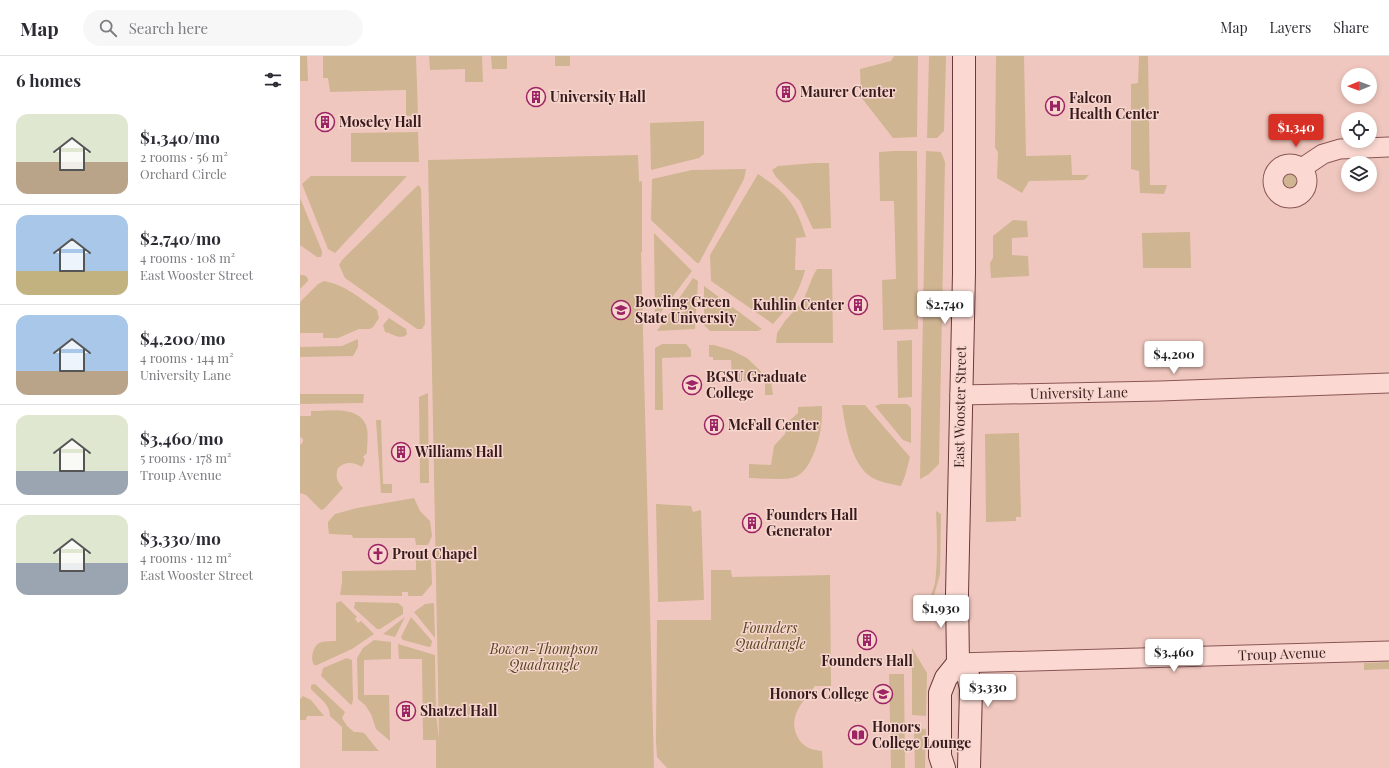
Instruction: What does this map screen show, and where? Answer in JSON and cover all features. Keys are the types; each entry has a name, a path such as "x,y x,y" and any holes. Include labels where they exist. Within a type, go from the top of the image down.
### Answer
{"main road":[{"name":"East Wooster Street","path":"958,663 957,594 960,395 964,266 964,56"},
{"path":"944,768 940,756 940,693 946,678 958,663 968,675 972,689 969,768"}],"street":[{"path":"1302,168 1323,154 1340,149 1389,147"},
{"name":"University Lane","path":"960,395 1160,391 1389,382"},
{"name":"Troup Avenue","path":"958,663 1389,651"}],"green space":[{"path":"300,56 307,56 308,81 300,81"},
{"path":"323,56 416,56 418,116 406,116 406,90 330,92 328,78 323,78"},
{"path":"429,56 482,56 483,82 465,82 465,69 430,70"},
{"path":"491,56 507,56 507,69 492,69"},
{"path":"555,56 570,56 570,66 555,66"},
{"path":"894,56 918,56 917,137 893,138 861,97 860,69 891,61"},
{"path":"929,56 946,56 944,131 937,138 927,138"},
{"path":"996,56 1024,56 1026,156 1071,155 1072,175 1089,175 1084,180 1029,181 1022,193 997,178 998,152 995,148"},
{"path":"1139,56 1148,56 1150,185 1167,185 1164,194 1140,193 1139,171 1131,169 1131,84 1138,83"},
{"path":"704,121 704,154 699,158 651,170 650,123"},
{"path":"418,132 419,162 351,162 351,133"},
{"path":"917,151 918,329 883,330 882,280 896,279 894,201 880,201 879,152"},
{"path":"926,151 941,152 945,162 939,464 929,474 920,479"},
{"name":"Bowen-Thompson Quadrangle","path":"638,155 639,182 642,181 642,253 641,252 654,768 436,768 436,740 423,740 422,659 399,659 398,644 435,655 436,714 439,739 428,160"},
{"path":"829,163 831,228 813,229 800,201 776,177 772,170 778,166"},
{"path":"746,169 744,179 699,263 697,263 651,220 652,179 692,170"},
{"path":"1289,169 1298,172 1301,181 1298,190 1289,193 1280,190 1277,181 1280,172"},
{"path":"758,174 776,187 789,200 798,216 806,237 796,238 795,270 805,270 799,287 789,305 773,324 711,281 710,255"},
{"path":"311,176 407,176 335,253 328,249 302,184"},
{"path":"418,185 421,188 425,324 422,329 417,329 345,278 339,265 342,260"},
{"path":"300,198 322,251 321,257 317,257 300,245"},
{"path":"1013,220 1027,221 1028,237 1012,238 1012,255 1028,256 1029,276 991,278 990,263 993,258 993,236"},
{"path":"1190,232 1191,268 1143,268 1142,233"},
{"path":"654,233 692,271 655,320"},
{"path":"817,269 832,269 833,343 776,343 777,333 785,321 803,301"},
{"path":"300,275 306,276 308,281 300,289"},
{"path":"693,278 698,281 695,329 657,331"},
{"path":"324,281 338,285 377,310 379,318 373,327 370,329 359,329 338,338 323,338 323,333 300,333 300,302 318,284"},
{"path":"704,286 762,329 758,331 710,331 704,325"},
{"path":"389,318 406,329 407,334 405,336 397,336 385,332 383,325"},
{"path":"358,339 358,347 353,356 300,357 300,347 342,346"},
{"path":"912,340 912,397 898,398 897,341"},
{"path":"662,344 686,344 691,350 691,357 662,358 663,410 655,410 655,348"},
{"path":"709,345 731,350 747,358 771,381 773,395 765,395 765,381 732,381 731,360 713,360 713,357 709,357"},
{"path":"428,393 429,483 420,483 419,397"},
{"path":"300,394 364,394 363,403 300,404"},
{"path":"881,404 907,404 911,408 911,443 903,440 875,406"},
{"path":"842,405 865,405 910,457 901,486 885,483 871,477 858,463 847,434"},
{"path":"822,406 821,427 816,448 809,463 800,474 786,479 749,478 749,464 771,465 774,446 785,434 789,421 798,413 798,407"},
{"path":"342,410 356,414 366,425 368,439 367,453 363,457 365,460 362,467 356,464 347,463 338,468 337,479 343,488 324,509 321,510 306,495 300,493 300,445 303,442 303,439 300,437 300,416 311,416 311,411"},
{"path":"376,420 381,420 383,484 392,484 392,493 381,493"},
{"path":"1019,433 1021,517 1016,517 1016,521 986,522 985,434"},
{"path":"414,498 420,511 430,521 432,536 428,545 416,545 415,538 353,538 352,535 329,534 328,522 335,514 357,508"},
{"path":"656,504 691,506 693,512 701,510 704,600 658,602"},
{"path":"936,511 941,514 940,574 930,610 930,600 935,583 937,565"},
{"path":"416,557 428,557 431,561 432,584 422,596 408,596 408,592 402,592 402,596 340,595 342,571 416,570"},
{"name":"Founders Quadrangle","path":"711,570 731,570 732,577 830,575 831,686 815,686 797,712 794,726 802,743 815,750 822,751 823,768 667,768 657,757 657,620 711,620"},
{"path":"341,601 357,617 355,619 358,623 361,621 374,634 352,649 314,665 312,655 316,645 327,641 336,641 336,603"},
{"path":"355,602 398,603 403,607 403,614 380,629 377,629 354,608"},
{"path":"433,603 435,638 414,612 425,604"},
{"path":"405,617 395,637 383,634"},
{"path":"411,617 432,641 431,646 429,647 403,640 401,637"},
{"path":"374,640 391,642 391,659 364,660 364,695 389,695 390,741 376,729 371,714 365,705 358,699 357,658 363,648"},
{"path":"912,648 927,673 926,716 912,715"},
{"path":"347,658 352,660 353,700 351,705 321,676 323,668"},
{"path":"1389,662 1389,669 1364,670 1364,663"},
{"path":"889,674 904,674 905,768 891,768"},
{"path":"315,684 345,712 342,718 347,726 354,732 364,733 379,751 342,751 342,727 330,716 326,704 311,689 311,685"},
{"path":"303,696 311,700 324,716 307,716 306,720 300,720 300,699"},
{"path":"914,728 926,729 925,768 915,768"}],"place":[{"name":"Maurer Center","path":"786,92"},
{"name":"University Hall","path":"536,97"},
{"name":"Falcon Health Center","path":"1055,106"},
{"name":"Moseley Hall","path":"325,122"},
{"name":"Kuhlin Center","path":"858,305"},
{"name":"Bowling Green State University","path":"621,310"},
{"name":"BGSU Graduate College","path":"692,385"},
{"name":"McFall Center","path":"714,425"},
{"name":"Williams Hall","path":"401,452"},
{"name":"Founders Hall Generator","path":"752,523"},
{"name":"Prout Chapel","path":"378,554"},
{"name":"Founders Hall","path":"867,640"},
{"name":"Honors College","path":"883,694"},
{"name":"Shatzel Hall","path":"406,711"},
{"name":"Honors College Lounge","path":"858,735"}]}
